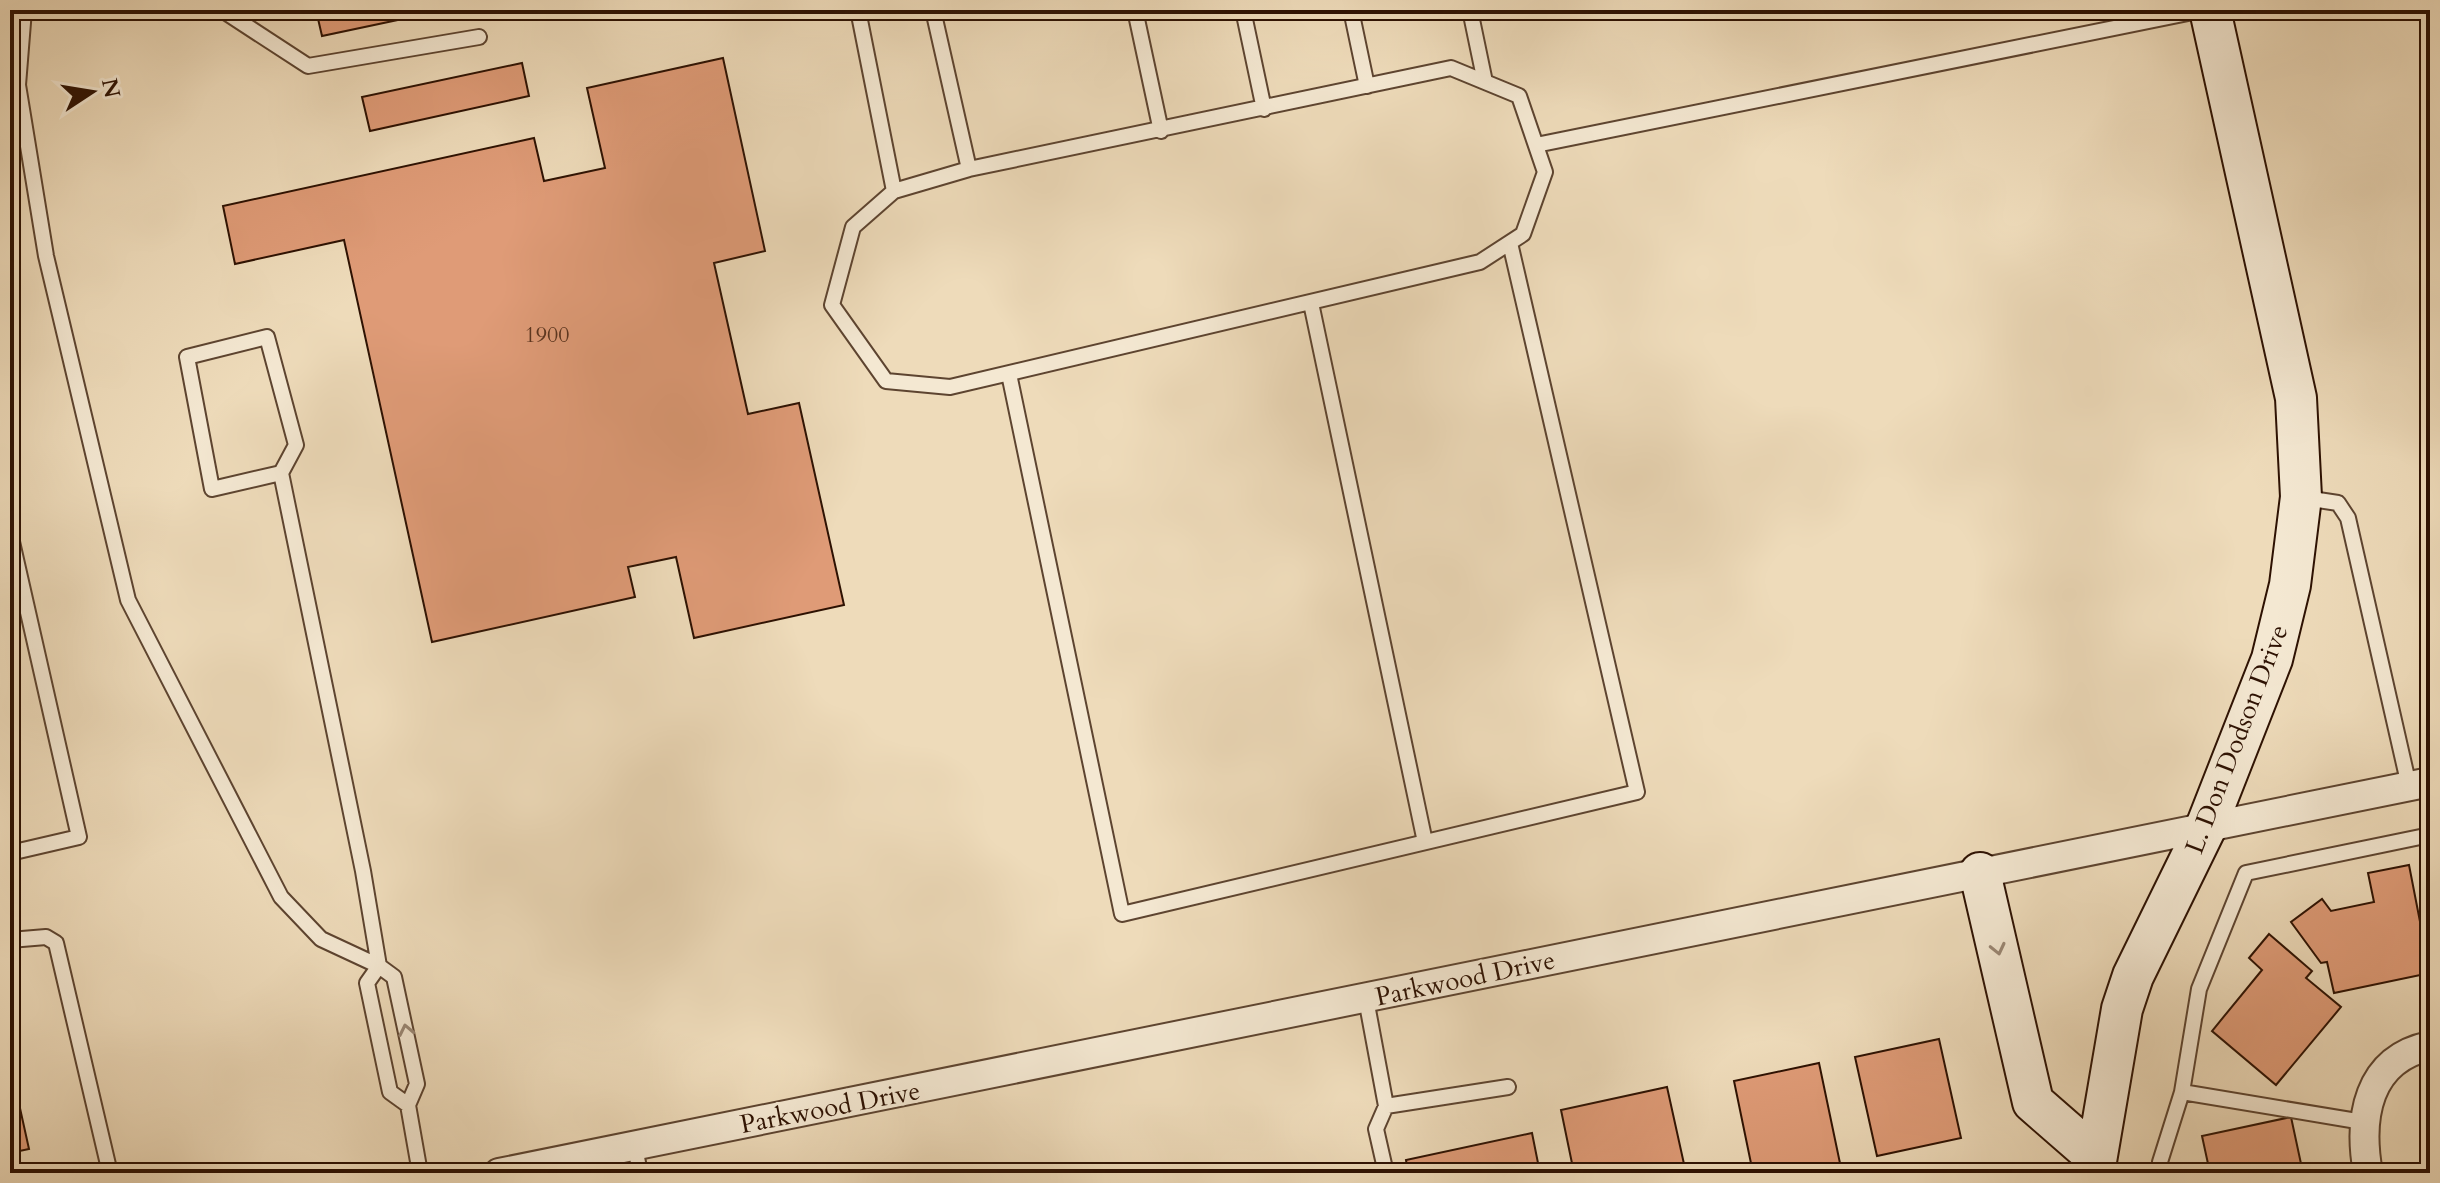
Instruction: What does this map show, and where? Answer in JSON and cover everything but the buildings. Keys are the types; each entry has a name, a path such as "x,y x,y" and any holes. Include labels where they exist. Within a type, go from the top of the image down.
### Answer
{"street":[{"name":"L. Don Dodson Drive","path":"2095,1165 2126,998 2206,827 2272,659 2290,585 2301,497 2296,398 2210,10"},
{"name":"Parkwood Drive","path":"499,1173 638,1160 1366,999 2420,784"},
{"path":"1980,873 2033,1102 2095,1165"},
{"path":"2368,1173 2363,1122 2373,1085 2410,1050 2430,1046"}],"lane":[{"path":"24,10 18,85 46,256 128,600 281,897 321,939 379,966 394,977 417,1084 408,1105 420,1173"},
{"path":"222,10 308,66 479,37"},
{"path":"858,10 894,191"},
{"path":"933,10 969,169"},
{"path":"1135,10 1161,131"},
{"path":"1243,10 1264,109"},
{"path":"1351,10 1367,86"},
{"path":"1470,10 1485,82"},
{"path":"1536,145 2203,10"},
{"path":"1451,68 1519,96 1545,172 1523,234 1480,262 950,387 886,381 832,305 853,227 894,191 969,169 1451,68"},
{"path":"1009,374 1122,914 1637,792 1510,243"},
{"path":"1311,303 1425,842"},
{"path":"281,473 212,489 187,357 267,337 296,445 281,473 361,856 379,966 367,983 390,1092 408,1105"},
{"path":"2301,497 2338,503 2348,518 2420,784"},
{"path":"10,533 79,837 10,853"},
{"path":"2161,1173 2160,1162 2182,1092 2199,989 2246,873 2430,835"},
{"path":"10,940 46,937 56,943 110,1173"},
{"path":"1366,999 1386,1106 1376,1129 1386,1173"},
{"path":"1386,1106 1508,1087"},
{"path":"2182,1092 2363,1122"}]}
